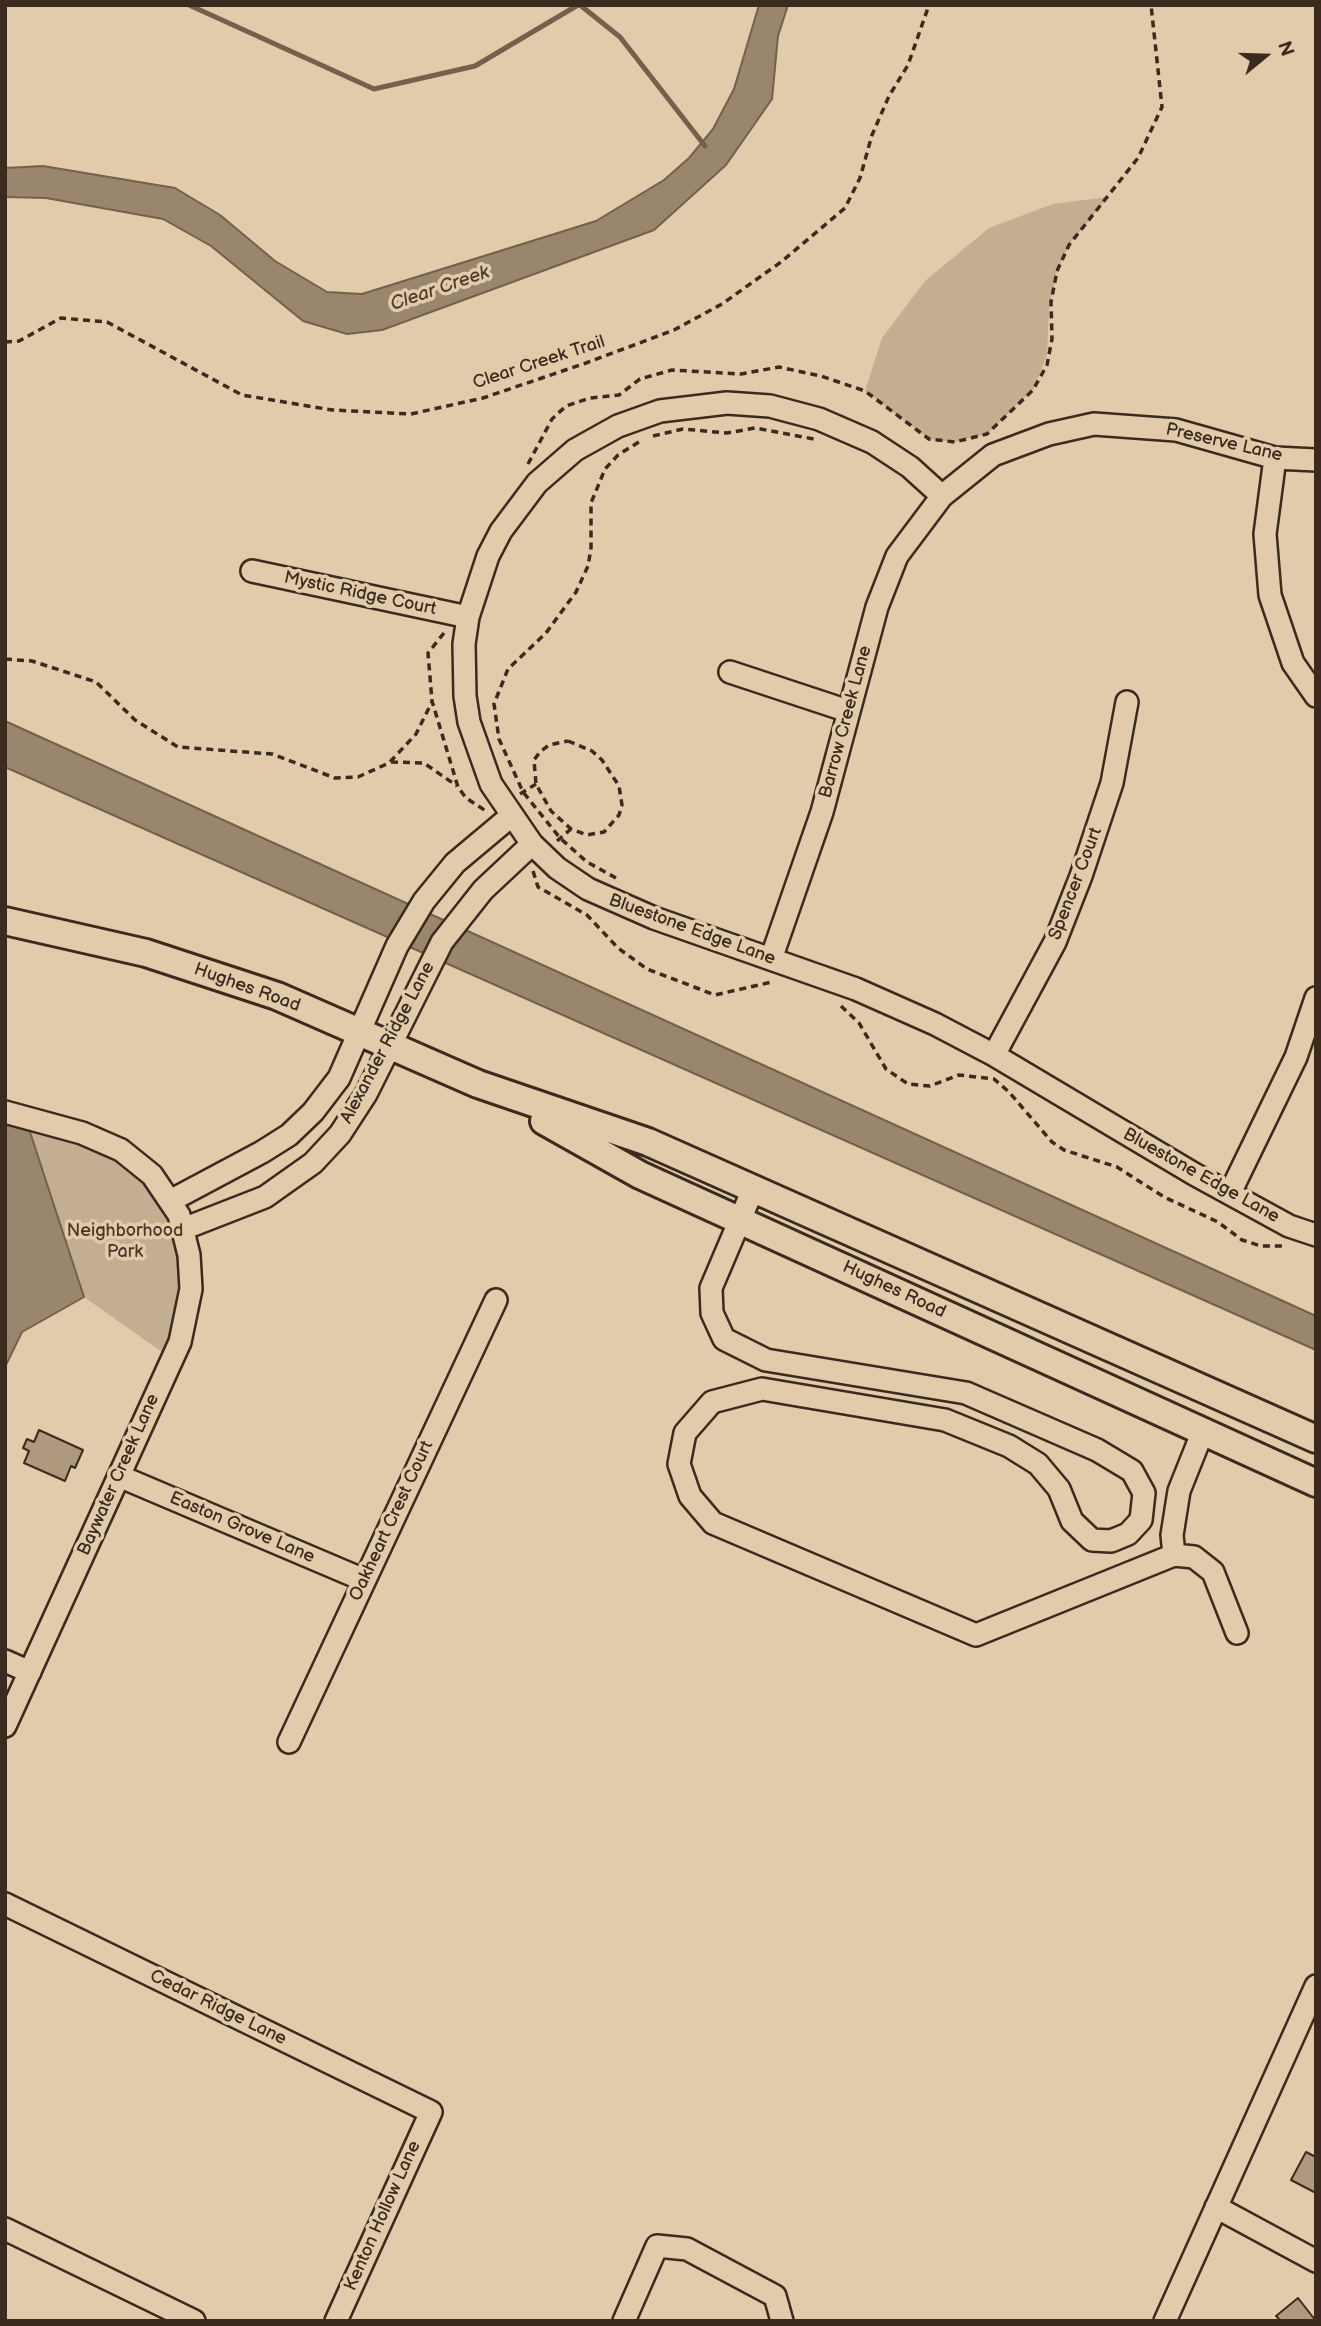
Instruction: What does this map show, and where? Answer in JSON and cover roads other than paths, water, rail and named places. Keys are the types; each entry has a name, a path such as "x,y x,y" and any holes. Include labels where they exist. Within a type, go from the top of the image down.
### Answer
{"main road":[{"name":"Hughes Road","path":"5,921 146,953 277,996 478,1084 648,1142 1316,1439"},
{"name":"Hughes Road","path":"478,1084 640,1175 1316,1483"}],"street":[{"name":"Bluestone Edge Lane","path":"942,496 910,467 872,442 849,430 770,406 727,403 660,411 596,437 557,464 519,503 488,556 468,617 464,670 470,722 491,784 511,816 537,849 588,889 620,905 856,989 994,1055 1102,1121 1230,1193 1289,1226 1316,1236"},
{"name":"Preserve Lane","path":"942,496 993,455 1049,434 1094,424 1176,430 1275,458 1316,460"},
{"path":"1275,458 1265,534 1270,595 1293,663 1316,696"},
{"name":"Barrow Creek Lane","path":"771,959 822,812 877,607 897,556 942,496"},
{"name":"Mystic Ridge Court","path":"253,571 468,617"},
{"path":"730,672 848,711"},
{"name":"Spencer Court","path":"994,1055 1055,942 1081,876 1112,783 1127,702"},
{"name":"Alexander Ridge Lane","path":"178,1215 226,1173 289,1135 313,1112 339,1078 397,946 424,901 455,863 511,816"},
{"name":"Alexander Ridge Lane","path":"178,1215 265,1197 313,1163 340,1134 366,1094 388,1044 448,934 483,890 537,849"},
{"path":"1230,1193 1296,1057 1316,998"},
{"path":"5,1112 82,1133 121,1150 152,1175 178,1215"},
{"path":"754,1187 711,1288 712,1313 724,1339 766,1360 966,1392 1097,1450 1132,1471 1144,1493 1141,1520 1128,1534 1111,1541 1092,1540 1073,1521 1059,1489 1038,1464 1009,1446 945,1420 762,1389 712,1402 685,1433 680,1464 690,1496 713,1523 976,1635 1174,1555 1194,1557 1213,1572 1237,1633"},
{"name":"Baywater Creek Lane","path":"5,1726 184,1327 191,1289 178,1215"},
{"name":"Oakheart Crest Court","path":"289,1742 496,1300"},
{"path":"1174,1555 1172,1535 1179,1492 1203,1431"},
{"name":"Easton Grove Lane","path":"119,1476 365,1580"},
{"path":"5,1661 30,1672"},
{"name":"Cedar Ridge Lane","path":"5,1904 431,2112"},
{"path":"1165,2321 1316,1986"},
{"name":"Kenton Hollow Lane","path":"336,2321 431,2112"},
{"path":"1216,2207 1316,2261"},
{"path":"5,2229 194,2321"},
{"path":"624,2321 657,2246 687,2249 775,2296 782,2321"}],"water":[{"name":"Clear Creek","path":"759,5 788,5 778,36 772,99 726,165 654,230 382,330 347,334 303,321 211,246 163,219 46,198 5,197 5,168 43,166 175,188 220,215 275,261 327,292 362,294 596,221 664,180 689,158 713,129 734,89"},
{"path":"5,721 1316,1316 1316,1350 5,767"},
{"path":"5,1124 29,1129 84,1297 22,1332 5,1367"}],"waterway":[{"path":"189,5 374,89 475,66 578,5"},
{"path":"580,5 620,37 705,146"}],"park label":[{"name":"Neighborhood Park","path":"125,1241"}]}
